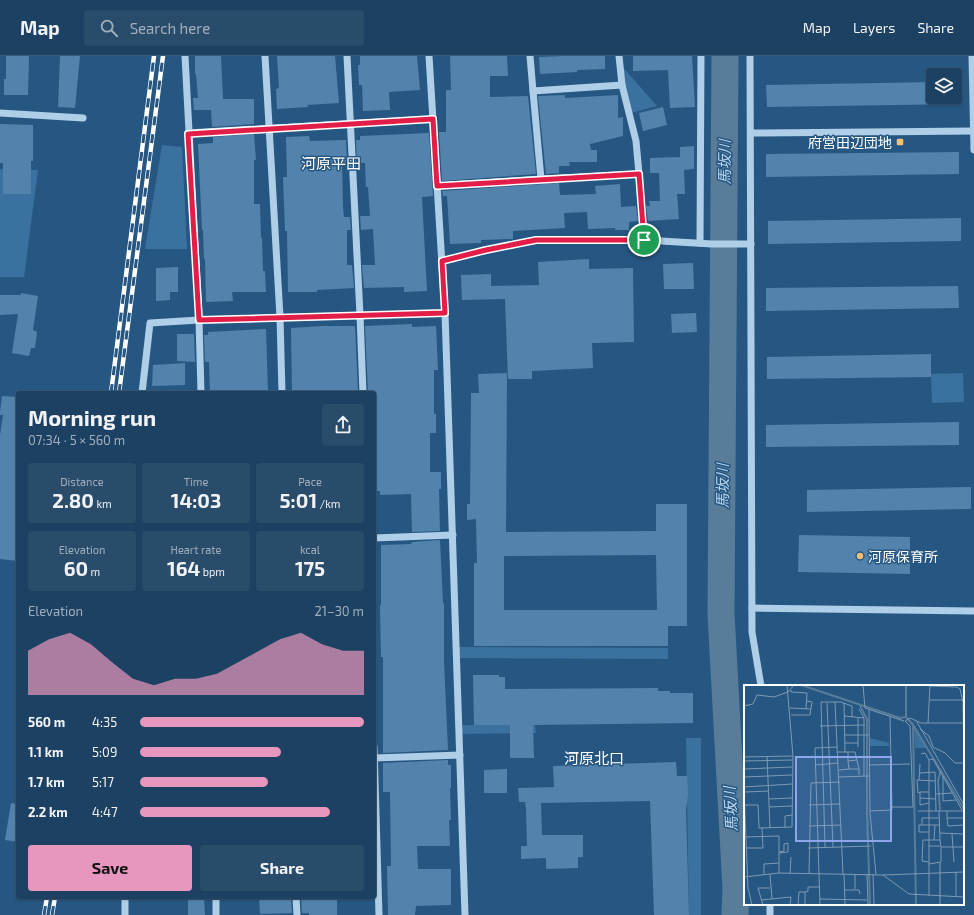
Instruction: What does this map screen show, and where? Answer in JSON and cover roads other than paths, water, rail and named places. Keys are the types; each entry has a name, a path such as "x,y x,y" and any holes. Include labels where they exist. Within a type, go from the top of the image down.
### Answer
{"street":[{"path":"185,56 199,320 201,391"},
{"path":"265,56 280,317 282,391"},
{"path":"347,56 363,391"},
{"path":"429,56 445,313 465,915"},
{"path":"530,56 541,179"},
{"path":"619,56 622,85 636,141 644,240"},
{"path":"700,243 702,56"},
{"path":"750,56 751,134 747,244 752,632 760,685"},
{"path":"972,56 974,150"},
{"path":"532,91 622,85"},
{"path":"0,113 83,118"},
{"path":"188,134 433,119"},
{"path":"751,134 974,131"},
{"path":"437,186 639,174"},
{"path":"442,261 536,240 644,240 712,244 747,244"},
{"path":"142,391 150,323 280,317 445,313"},
{"path":"376,538 453,535"},
{"path":"752,608 974,611"},
{"path":"376,758 460,755"},
{"path":"376,821 379,915"},
{"path":"125,899 125,915"},
{"path":"216,899 216,915"},
{"path":"296,899 297,915"}],"waterway":[{"name":"馬坂川","path":"725,56 721,614 736,889 735,915"}],"railway":[{"path":"111,391 154,56"},
{"path":"119,391 163,56"},
{"path":"44,915 47,899"},
{"path":"52,915 55,899"}],"place":[{"name":"府営田辺団地","path":"900,142"},
{"name":"河原保育所","path":"860,556"}],"district":[{"name":"河原平田","path":"331,163"},
{"name":"河原北口","path":"594,758"}]}
